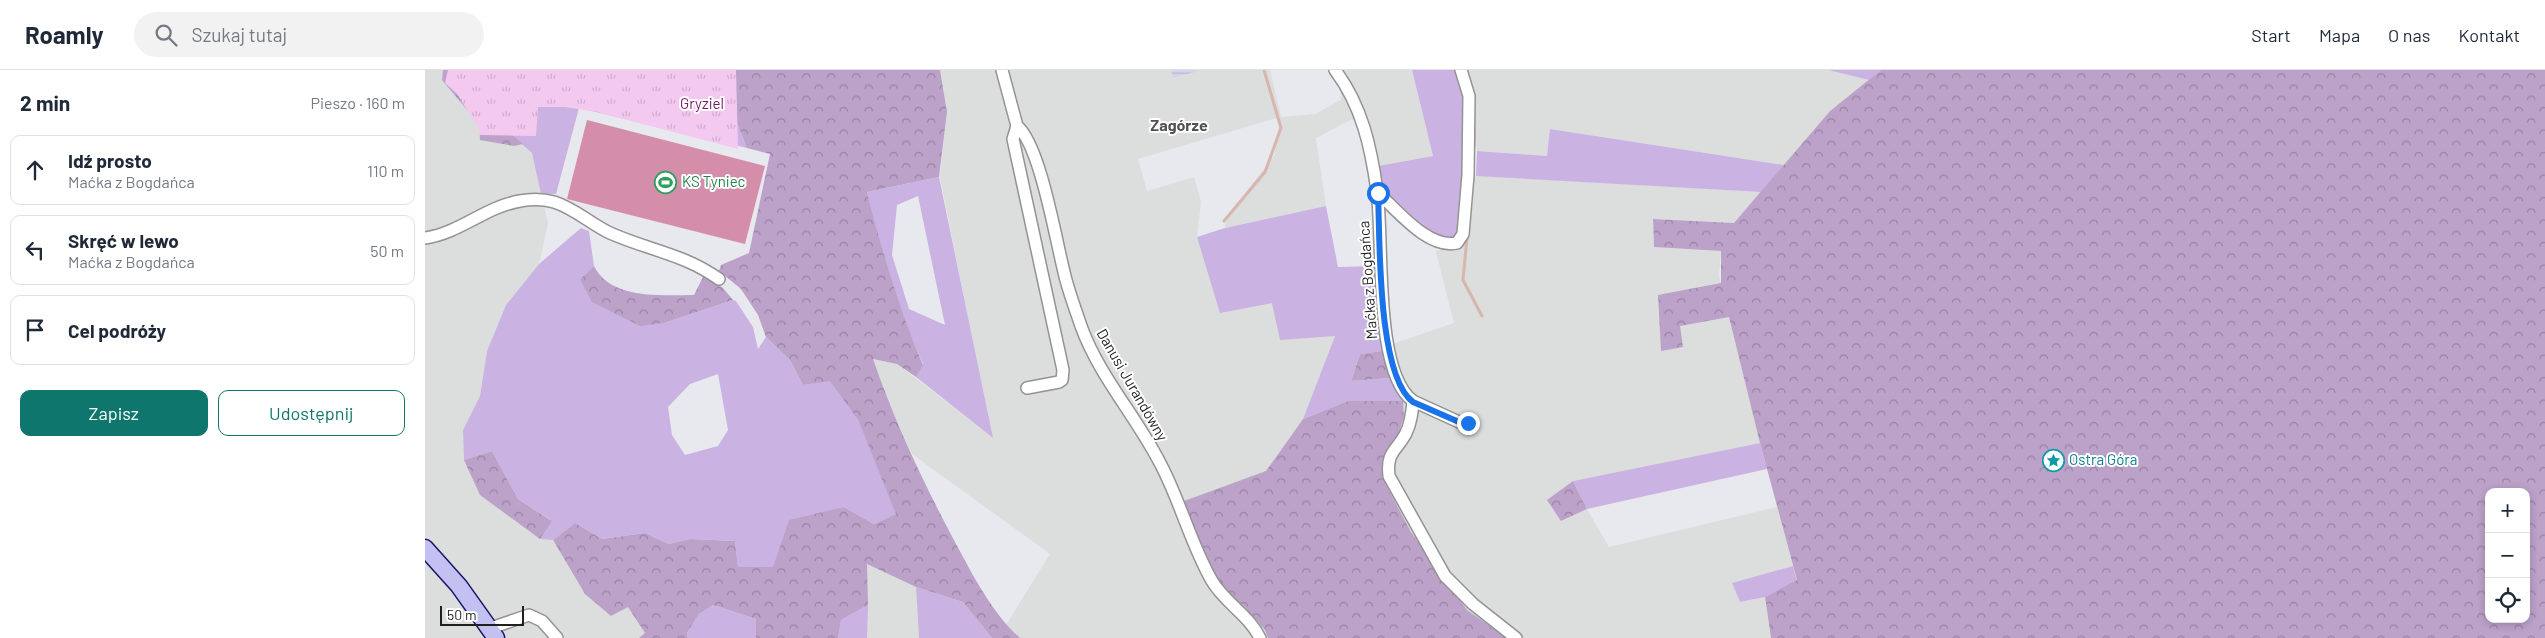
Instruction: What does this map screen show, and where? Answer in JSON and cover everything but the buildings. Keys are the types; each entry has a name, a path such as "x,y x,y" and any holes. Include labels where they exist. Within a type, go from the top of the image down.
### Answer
{"street":[{"name":"Danusi Jurandówny","path":"1002,70 1017,126 1023,131 1037,165 1071,297 1096,359 1160,463 1212,581 1226,600 1253,624 1260,638"},
{"name":"Maćka z Bogdańca","path":"1335,70 1347,86 1359,111 1369,141 1378,193 1387,346 1397,382 1407,397 1413,402 1459,422 1468,423"},
{"path":"1378,193 1430,240 1446,245 1457,243 1463,234 1468,175 1469,96 1461,70"},
{"path":"1017,126 1013,139 1063,370 1062,380 1059,382 1027,388"},
{"path":"425,238 449,232 484,212 506,203 535,200 548,201 561,205 613,234 688,260 719,279"},
{"path":"1413,402 1411,420 1405,435 1393,449 1388,465 1389,476 1445,576 1473,604 1516,638"},
{"path":"425,548 459,586 493,633 529,615 542,621 557,638"}],"shaded area":[{"path":"425,70 443,70 442,80 514,146 523,144 532,153 548,223 539,264 506,305 487,351 480,396 463,430 540,539 553,540 585,594 628,606 645,633 639,638 425,638"},
{"path":"940,70 1171,70 1173,78 1202,70 1270,70 1281,117 1315,114 1341,100 1340,70 1412,70 1433,156 1378,166 1356,117 1316,138 1326,206 1225,228 1226,218 1274,156 1280,117 1138,159 1147,191 1194,177 1201,202 1197,237 1272,303 1335,336 1303,419 1266,471 1185,501 1212,581 1244,606 1265,630 1268,638 1020,638 1006,625 1050,554 912,454 889,405 872,359 897,364 992,437 940,177 947,112"},
{"path":"1171,70 1202,70 1173,78"},
{"path":"1455,70 1828,70 1869,80 1830,111 1784,165 1551,129 1547,156 1477,151 1464,90"},
{"name":"KS Tyniec","path":"587,120 765,166 745,244 567,199"},
{"path":"1470,175 1761,192 1734,223 1653,219 1654,247 1721,251 1719,276 1760,443 1573,481 1562,521 1587,509 1609,547 1777,507 1793,566 1732,583 1740,602 1765,597 1771,638 1507,638 1467,610 1411,532 1382,477 1382,461 1398,435 1404,417 1405,384 1392,344 1454,323 1436,251 1462,243"},
{"path":"867,564 916,587 919,638 867,638"}],"green space":[{"path":"443,70 478,70 497,122 523,144 514,146 480,140 479,124 442,80"},
{"name":"Gryziel","path":"448,70 736,70 738,149 597,112 565,107 538,107 536,136 479,135 479,129 457,94 445,83"},
{"path":"528,70 726,96 747,148 579,108 556,194 541,194 532,153 497,122"},
{"path":"684,70 940,70 947,112 939,177 867,192 892,280 923,365 916,377 897,364 873,359 911,453 956,544 992,606 1020,638 992,638 963,602 916,587 867,564 868,605 841,620 838,638 756,638 756,619 713,605 699,614 687,633 688,638 639,638 645,633 628,607 611,616 585,594 553,540 575,523 602,539 645,533 669,544 690,539 735,541 738,567 773,567 789,520 844,507 874,524 896,514 858,420 830,381 803,385 790,360 766,337 758,315 741,289 719,271 721,265 749,253 770,154 747,148 726,96"},
{"path":"1412,70 1455,70 1461,84 1464,102 1465,148 1458,232 1455,238 1446,240 1432,237 1384,192 1379,183 1378,166 1433,156"},
{"path":"1828,70 1881,70 1869,80"},
{"path":"1881,70 2545,70 2545,638 1771,638 1765,597 1797,580 1760,443 1729,317 1680,326 1683,347 1661,351 1658,295 1721,283 1721,251 1654,247 1653,219 1734,223 1830,111"},
{"path":"1550,129 1784,165 1761,192 1476,176 1477,151 1547,156"},
{"path":"939,177 993,438 916,377 923,364 891,280 867,192","holes":["918,196 945,325 909,309 892,255 897,205"]},
{"path":"1326,206 1338,267 1375,266 1382,351 1360,354 1351,381 1390,378 1403,401 1348,401 1303,419 1335,336 1280,340 1272,303 1220,313 1197,237 1225,228"},
{"path":"581,228 589,231 594,266 580,279 664,323 733,300 736,301 753,327 758,349 766,337 790,360 803,385 830,380 858,420 897,514 874,524 844,507 774,567 738,568 735,541 690,539 669,544 645,533 602,539 575,523 553,540 540,539 551,520 518,499 492,451 464,460 463,430 480,396 487,351 506,305 539,264","holes":["718,374 728,430 718,446 685,455 672,435 668,407 690,384"]},
{"path":"594,266 602,277 612,285 624,290 652,295 694,295 704,275 723,288 733,300 664,323 640,326 592,302 580,279"},
{"path":"1382,351 1390,378 1351,381 1360,354"},
{"path":"1348,401 1403,401 1404,417 1398,435 1382,461 1382,477 1411,532 1467,610 1507,638 1268,638 1265,630 1244,606 1212,581 1184,501 1266,471 1303,419"},
{"path":"1760,443 1767,469 1587,509 1573,481"},
{"path":"492,451 518,499 552,521 540,539 480,495 464,460"},
{"path":"1573,481 1587,509 1561,521 1547,500"},
{"path":"1793,566 1797,581 1765,597 1740,602 1732,583"},
{"path":"916,587 963,602 992,638 919,638"},
{"path":"713,605 756,619 756,638 688,638 687,633 699,614"},
{"path":"868,605 867,638 838,638 841,620"}],"waterway":[{"path":"1224,221 1265,172 1281,128 1264,70"},
{"path":"1474,120 1474,146"},
{"path":"1467,237 1463,280 1482,316"}],"place":[{"name":"KS Tyniec","path":"666,182"},
{"name":"Ostra Góra","path":"2053,460"}],"district":[{"name":"Zagórze","path":"1179,125"}],"route":[{"path":"1378,193 1387,346 1397,382 1407,397 1413,402 1459,422 1468,423"}]}
